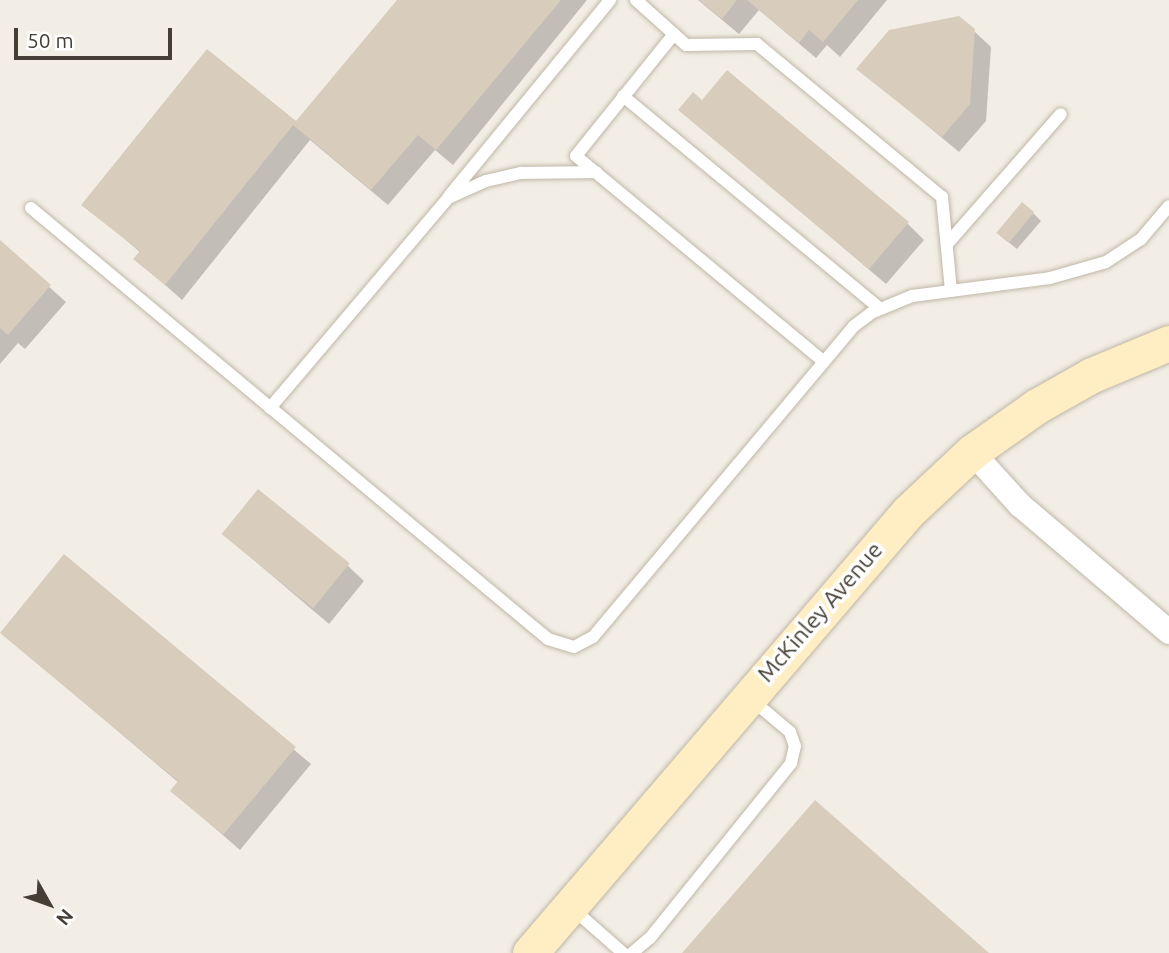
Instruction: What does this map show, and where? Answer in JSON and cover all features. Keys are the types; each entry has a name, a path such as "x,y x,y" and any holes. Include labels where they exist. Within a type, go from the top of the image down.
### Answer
{"main road":[{"name":"McKinley Avenue","path":"530,953 908,512 972,452 1081,381 1169,342"}],"street":[{"path":"972,452 1020,505 1169,632"}],"lane":[{"path":"270,408 448,198 610,0"},
{"path":"636,0 687,45 757,44 942,197 951,291"},
{"path":"674,34 576,156 824,362"},
{"path":"623,96 879,308"},
{"path":"948,243 1061,114"},
{"path":"448,198 486,181 523,173 596,172"},
{"path":"31,208 548,639 574,647 593,637 854,326 879,308 912,296 1050,278 1106,262 1141,239 1169,206"},
{"path":"632,953 650,938 791,763 795,746 790,732 748,696"},
{"path":"570,906 623,953"}],"building":[{"path":"397,0 561,0 436,150 418,135 371,190 293,125 165,285 133,259 140,251 81,205 207,49 296,121"},
{"path":"699,0 737,0 722,19"},
{"path":"747,0 858,0 823,42 809,30 799,43"},
{"path":"959,16 975,29 970,104 942,137 856,69 889,30"},
{"path":"727,70 909,222 869,269 678,110 693,92 702,100"},
{"path":"1022,202 1034,212 1009,243 996,233"},
{"path":"0,240 51,285 8,335 0,328"},
{"path":"258,489 350,563 313,608 221,534"},
{"path":"64,554 296,747 223,835 170,791 178,781 0,633"},
{"path":"815,800 989,953 682,953"}]}
